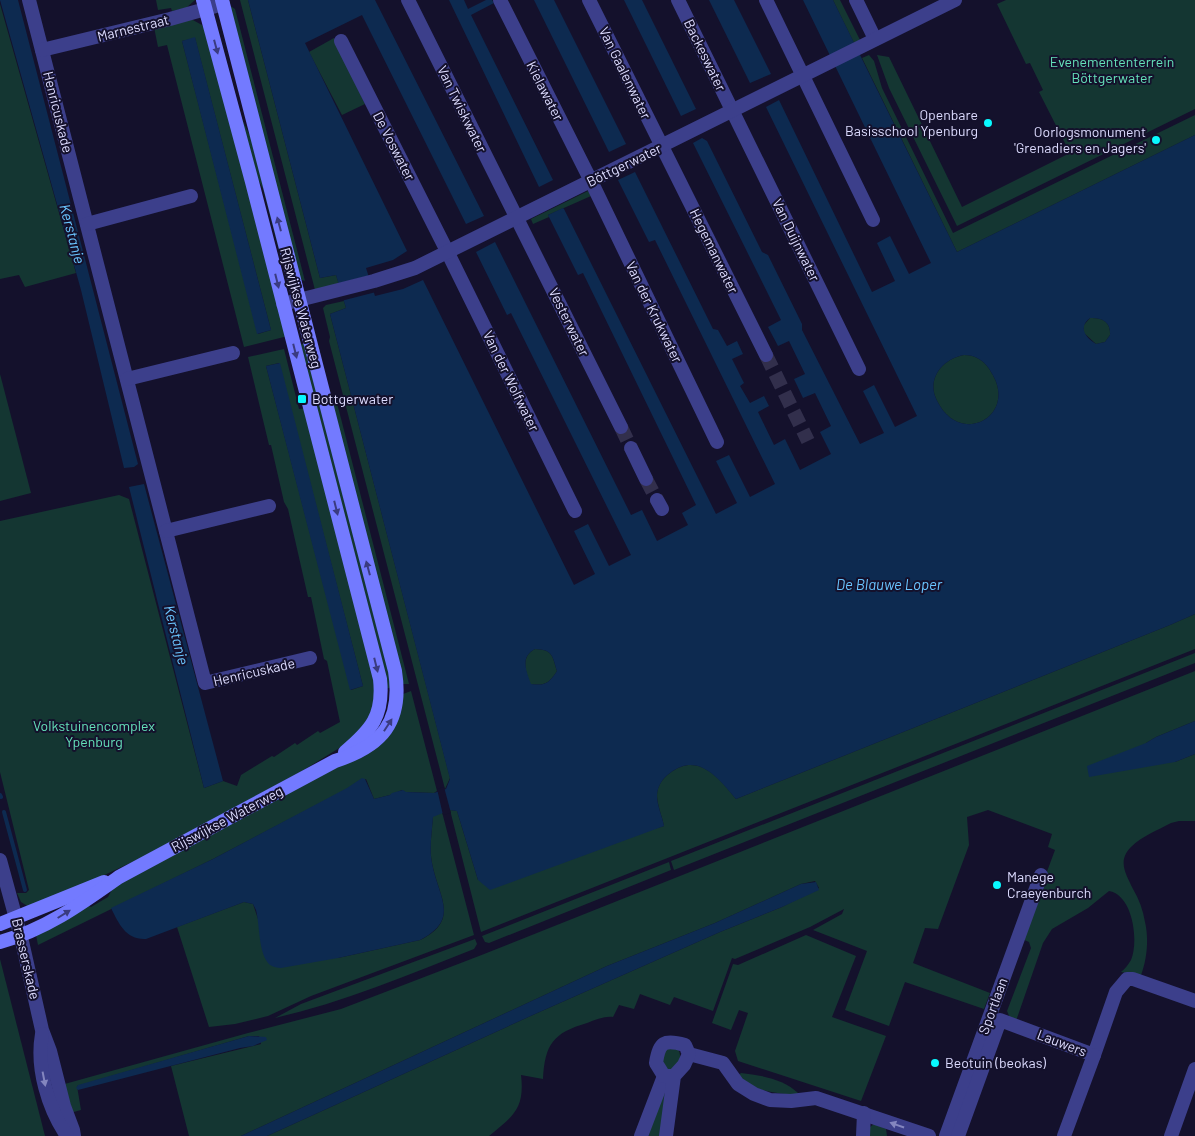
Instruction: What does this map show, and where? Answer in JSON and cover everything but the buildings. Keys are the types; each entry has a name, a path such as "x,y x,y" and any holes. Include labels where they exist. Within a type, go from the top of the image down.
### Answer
{"main road":[{"name":"Rijswijkse Waterweg","path":"0,942 21,937 48,924 66,914 119,877 335,761 353,755 384,731 390,723 396,707 397,686 395,671 222,2"},
{"name":"Rijswijkse Waterweg","path":"204,4 381,688 381,701 376,719 365,734 335,761"},
{"name":"Rijswijkse Waterweg","path":"0,924 16,919 81,890 119,877"}],"street":[{"name":"Henricuskade","path":"29,0 205,683 310,658"},
{"name":"Van Twiskwater","path":"408,0 517,218"},
{"name":"Kielawater","path":"500,0 591,181"},
{"name":"Van Gaalenwater","path":"588,0 662,147"},
{"name":"Backeswater","path":"678,0 733,111"},
{"path":"766,0 873,220"},
{"path":"856,0 875,39"},
{"name":"Böttgerwater","path":"283,304 374,281 409,270 662,147 955,0"},
{"name":"Marnestraat","path":"42,50 170,19 204,4 222,2"},
{"name":"De Voswater","path":"341,41 447,251"},
{"name":"Van Duijnwater","path":"733,111 859,369"},
{"name":"Hegemanwater","path":"662,147 766,356"},
{"name":"Van der Krukwater","path":"591,181 717,442"},
{"path":"86,224 191,196"},
{"name":"Vesterwater","path":"517,218 621,427"},
{"name":"Van der Wolfwater","path":"447,251 576,511"},
{"path":"126,379 233,353"},
{"path":"631,448 646,479"},
{"path":"166,532 269,506"},
{"name":"Brasserskade","path":"0,860 21,937 42,1030 50,1051 74,1136"},
{"name":"Sportlaan","path":"946,1136 1041,875"},
{"name":"Lauwers","path":"958,1136 1000,1020 1094,1055 1116,992 1127,979 1132,979 1195,1001"},
{"name":"Brasserskade","path":"42,1030 40,1056 46,1086 52,1109 67,1136"},
{"path":"641,1136 669,1076 684,1065 689,1054 685,1045 672,1041 664,1043 658,1049 656,1064 669,1076"},
{"path":"689,1054 723,1063 738,1084 754,1094 770,1100 791,1102 816,1098 929,1136"},
{"path":"1064,1136 1094,1055"},
{"path":"1171,1136 1195,1069"},
{"path":"666,1136 669,1076"},
{"path":"863,1136 864,1113"}],"green space":[{"path":"156,0 195,0 186,8 172,11 171,8 158,10"},
{"path":"240,0 248,0 320,278 336,275 339,284 315,290"},
{"path":"833,0 840,0 860,40 854,43"},
{"name":"Evenemententerrein Böttgerwater","path":"1006,0 1195,0 1195,109 957,226 889,88 877,55 889,57 962,207 1070,153 1039,92 1043,90 1030,63 1026,64 997,4"},
{"path":"0,4 76,273 25,287 19,275 0,279"},
{"path":"229,5 235,9 305,281 299,279"},
{"path":"191,19 202,25 205,30 288,336 244,347 167,45 158,47 154,27","holes":["195,38 271,330 258,334 182,41"]},
{"path":"218,30 242,119 256,148 285,271 263,189 248,160"},
{"path":"334,38 365,104 342,115 309,52"},
{"path":"869,55 874,61 882,88 953,233 1195,115 1195,135 957,252 862,58"},
{"path":"588,191 591,196 548,215 549,217 533,224 531,219"},
{"path":"344,301 346,308 330,314 450,778 445,789 329,341 330,337 323,308 326,305"},
{"path":"1090,318 1098,318 1105,321 1109,327 1110,335 1105,342 1096,344 1084,333 1083,326"},
{"path":"307,343 393,687 385,689 297,345"},
{"name":"Volkstuinencomplex Ypenburg","path":"284,349 299,409 306,408 377,679 375,711 349,742 302,771 145,856 32,909 21,902 17,893 26,893 29,890 0,772 0,521 119,495 129,499 204,788 223,781 237,786 241,775 295,743 297,745 318,731 320,733 340,722 311,597 308,597 288,509 284,502 271,445 269,445 248,357","holes":["279,363 363,686 351,690 266,366"]},
{"path":"964,355 976,357 983,362 991,372 998,388 998,402 992,413 982,421 970,424 957,422 945,413 933,389 936,375 940,369 950,360"},
{"path":"0,374 31,493 0,501"},
{"path":"337,403 409,684 403,684 329,405"},
{"path":"1195,614 1195,649 481,932 450,810 457,811 478,880 664,826 658,803 658,788 665,777 680,767 690,765 708,770 723,783 736,799"},
{"path":"535,649 551,654 557,671 549,681 543,684 530,684 527,674 525,665 527,656"},
{"path":"1195,653 1195,663 674,870 671,861"},
{"path":"1195,671 1195,721 1146,743 1175,762 1195,754 1195,821 1171,823 1145,836 1131,847 1124,857 1124,868 1143,913 1147,935 1147,949 1141,975 1121,972 1131,960 1134,931 1129,910 1124,901 1117,894 1109,891 1088,908 1052,929 1043,943 1016,1021 1010,1018 1007,1011 1031,948 1029,942 1022,939 1055,850 1048,847 1052,834 988,810 967,817 969,845 938,929 925,928 913,963 990,993 984,1009 905,982 889,1026 845,1010 867,951 813,930 842,914 844,909 810,927 735,959 732,958 713,1011 674,997 670,1005 640,994 634,1009 619,1005 613,1017 600,1018 566,1031 553,1042 549,1049 543,1079 521,1075 521,1096 516,1111 489,1136 267,1136 535,1014 720,932 782,907 819,888 815,881 801,884 715,923 607,966 241,1136 189,1136 171,1066 261,1044 259,1036 249,1036 77,1086 81,1110 70,1113 61,1085 341,1009 479,956"},
{"path":"411,691 437,791 434,793 405,792 402,790 374,799 366,779 213,859 38,945 36,935 87,905 91,907 108,897 114,886 374,746 401,711 403,694"},
{"path":"442,812 474,935 311,996 268,1016 235,1024 209,1027 177,927 244,902 253,904 258,919 338,958 420,940 433,932 440,924 443,916 444,906 432,863 431,851 433,816"},
{"path":"669,862 671,870 489,943 485,942 482,936"},
{"path":"806,935 856,956 832,1017 886,1036 861,1101 738,1061 735,1051 748,1013 739,1010 731,1030 712,1023 733,964 738,965"},
{"path":"475,939 477,944 474,949 425,969 351,996 275,1018 301,1004"},
{"path":"0,959 45,1136 0,1136"},
{"path":"676,1046 680,1054 679,1062 673,1069 665,1072 661,1051"},
{"path":"741,1073 779,1081 798,1093 797,1095 765,1091 749,1085 739,1075"},
{"path":"666,1092 661,1136 649,1136 656,1106"},
{"path":"874,1124 886,1129 887,1136 867,1136 870,1127"}],"water":[{"name":"Kerstanje","path":"0,0 18,0 138,464 134,467 124,468 81,290"},
{"name":"De Blauwe Loper","path":"248,0 375,0 484,216 466,224 362,15 305,43 407,251 393,260 366,268 375,296 403,289 423,280 574,585 595,574 574,531 588,524 609,566 631,555 511,313 507,315 476,252 495,242 631,515 642,510 657,541 688,525 682,513 696,505 583,273 578,275 548,215 564,209 716,514 737,503 716,461 729,455 750,497 775,484 655,240 649,242 618,180 635,172 713,329 718,330 727,346 737,341 743,354 732,359 744,383 740,386 750,403 764,396 769,406 758,412 774,445 785,439 800,470 831,454 820,432 831,426 815,393 803,398 794,379 805,374 789,341 778,346 768,327 781,320 693,143 702,138 707,141 762,252 768,255 802,324 802,330 860,444 884,433 863,391 874,385 895,427 917,416 766,107 779,100 872,292 895,281 877,243 890,236 909,274 931,263 803,0 833,0 957,252 1195,135 1195,614 736,799 707,770 699,766 690,765 680,767 665,777 657,792 664,826 490,890 478,880 457,811 450,810 433,817 431,858 444,906 440,924 433,932 420,940 338,958 277,968 270,965 263,954 256,910 253,904 244,902 146,939 133,937 120,925 111,908 213,859 347,788 362,778 365,779 374,799 403,790 406,792 434,793 446,789 450,779 330,314 346,308 336,275 320,278","holes":["1090,318 1098,318 1105,321 1109,327 1110,335 1105,342 1096,344 1084,332 1084,325","968,355 976,357 983,362 991,372 998,388 998,402 992,413 982,421 970,424 957,422 945,413 935,396 933,389 936,375 945,364 957,357","535,649 541,650 549,652 553,657 557,671 547,683 531,684 526,664 527,656"]},
{"path":"449,0 464,0 468,9 486,0 492,0 494,3 471,15 553,180 539,187"},
{"path":"534,0 554,0 626,144 609,152"},
{"path":"624,0 642,0 696,109 681,116"},
{"path":"709,0 734,0 771,74 750,83"},
{"path":"195,37 271,330 257,334 182,41"},
{"path":"280,363 363,686 350,690 266,366"},
{"name":"Kerstanje","path":"144,484 223,781 204,788 129,487"},
{"path":"1195,721 1195,754 1175,762 1089,777 1087,766"},
{"path":"816,882 819,890 535,1014 267,1136 241,1136 607,966 715,923 801,884"},
{"path":"249,1036 266,1037 267,1040 253,1046 78,1090 76,1088 78,1085"}],"pier":[{"path":"371,275 376,292 341,301 336,284"},
{"path":"444,787 451,813 443,815 437,789"}],"waterway":[{"path":"4,812 25,890"}],"tunnel":[{"path":"766,355 808,441"},
{"path":"621,427 631,448"},
{"path":"646,479 657,500"}],"place":[{"name":"Openbare Basisschool Ypenburg","path":"988,123"},
{"name":"Oorlogsmonument 'Grenadiers en Jagers'","path":"1156,140"},
{"name":"Bottgerwater","path":"302,399"},
{"name":"Manege Craeyenburch","path":"997,885"},
{"name":"Beotuin (beokas)","path":"935,1063"}]}
